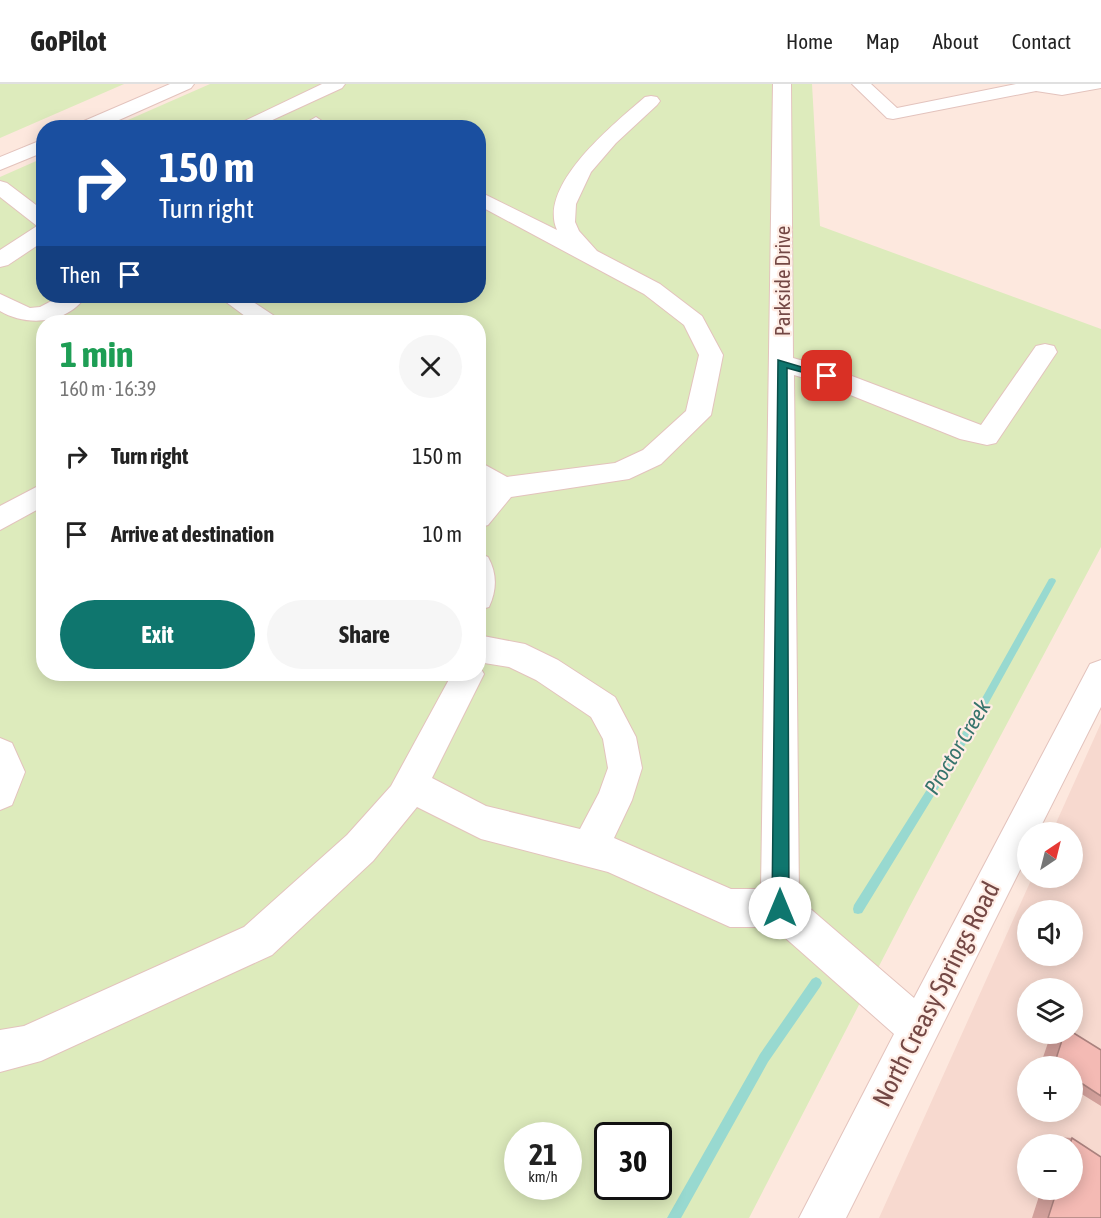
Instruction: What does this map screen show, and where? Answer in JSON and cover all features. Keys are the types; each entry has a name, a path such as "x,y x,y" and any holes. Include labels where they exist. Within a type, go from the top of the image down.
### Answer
{"street":[{"path":"102,120 185,84"},
{"path":"257,120 336,84"},
{"name":"Parkside Drive","path":"780,908 782,84"},
{"path":"861,84 893,114 1030,85 1062,90 1095,84"},
{"path":"594,258 573,237 565,222 568,199 584,166 651,101"},
{"path":"0,164 36,148"},
{"path":"0,187 36,216"},
{"path":"486,201 652,289 694,321 711,355 698,415 652,457 620,472 503,488 486,508"},
{"path":"0,260 36,236"},
{"path":"0,300 26,316 53,312 65,303"},
{"path":"240,303 258,315"},
{"path":"782,363 827,376 969,432 987,436 1045,352"},
{"path":"486,476 503,488"},
{"path":"0,519 36,498"},
{"path":"486,649 514,654 547,670 603,707 619,737 625,768 614,800 589,849"},
{"name":"North Creasy Springs Road","path":"822,1218 1101,674"},
{"path":"0,1051 26,1046 258,941 360,848 403,798 464,681"},
{"path":"0,754 8,772 0,794"},
{"path":"410,785 482,822 611,855 730,908 780,908 918,1028"}],"shaded area":[{"path":"1101,723 1101,1218 879,1218 1017,911 1017,966 1083,966 1083,900 1022,900 1028,888 1083,888 1083,822 1056,822"}],"green space":[{"path":"0,84 124,84 41,120 36,120 36,122 0,138"},
{"path":"210,84 812,84 820,226 1101,329 1101,547 910,906 749,1218 0,1218 0,177 36,161 36,303 486,303 486,120 128,120"}],"building":[{"path":"1083,1039 1101,1050 1101,1096 1083,1084 1083,1056 1057,1056 1061,1044 1083,1044"},
{"path":"1083,1145 1101,1157 1101,1218 1048,1218 1054,1200 1083,1200"}],"waterway":[{"name":"Proctor Creek","path":"858,909 965,737 1052,581"},
{"name":"Proctor Creek","path":"674,1218 764,1058 816,983"}],"route":[{"path":"780,908 782,363 827,376"}]}
